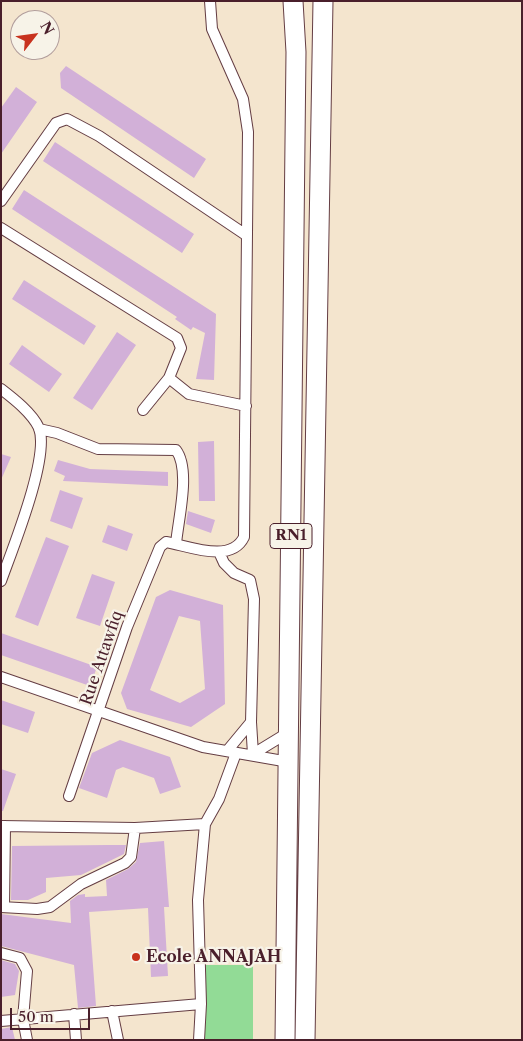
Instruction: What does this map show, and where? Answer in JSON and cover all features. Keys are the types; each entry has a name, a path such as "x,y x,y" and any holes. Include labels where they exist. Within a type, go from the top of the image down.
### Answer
{"highway":[{"name":"RN1","path":"285,1040 296,52 293,1 308,5 324,1 319,169 305,1040"}],"street":[{"path":"39,429 57,433 98,449 176,450 182,467 182,487 176,544 219,552 231,550 241,544 244,538 246,235 249,163 245,104 214,35 211,23 210,1"},
{"path":"1,201 51,128 56,123 67,119 98,136 246,235"},
{"path":"1,228 70,273 173,335 181,348 169,378 143,410"},
{"path":"169,378 189,394 246,406"},
{"path":"1,389 22,407 39,429 40,451 36,475 1,582"},
{"name":"Rue Attawfiq","path":"69,796 127,627 156,555 163,544 176,544"},
{"path":"219,552 224,564 234,573 248,578 252,583 250,722 253,754"},
{"path":"1,677 203,747 253,754 289,762"},
{"path":"199,1040 201,1004 198,900 206,824 219,799 232,752 250,722"},
{"path":"253,754 289,732"},
{"path":"135,828 131,856 125,864 81,884 50,907 3,907 3,826 135,828 206,824"},
{"path":"1,953 20,958 27,971 23,1018 28,1040"},
{"path":"1,1021 201,1004"},
{"path":"112,1011 118,1040"},
{"path":"74,1014 76,1040"}],"green space":[{"path":"203,965 253,965 253,1040 203,1040"}],"building":[{"path":"66,66 206,159 194,178 61,88 60,73"},
{"path":"16,87 37,102 1,154 1,108"},
{"path":"55,142 194,234 182,253 43,161"},
{"path":"24,190 216,314 214,380 196,379 205,333 193,327 191,330 175,319 177,317 12,209"},
{"path":"24,280 96,326 84,345 12,299"},
{"path":"117,332 136,345 92,410 73,398"},
{"path":"22,345 62,374 49,392 9,364"},
{"path":"214,441 215,501 199,501 198,442"},
{"path":"1,454 11,457 1,480"},
{"path":"58,460 90,469 168,472 168,486 63,481 65,476 54,471"},
{"path":"60,490 83,498 72,529 50,521"},
{"path":"188,511 215,520 211,533 186,524"},
{"path":"108,525 133,534 127,551 102,542"},
{"path":"46,537 69,546 38,626 15,617"},
{"path":"92,574 115,582 100,626 76,618"},
{"path":"170,590 223,605 225,704 191,727 127,709 121,693 156,597","holes":["179,616 200,621 205,689 180,703 150,690"]},
{"path":"1,633 97,667 90,686 1,655"},
{"path":"1,700 35,712 28,733 1,724"},
{"path":"120,740 170,757 181,787 160,794 154,778 123,767 116,770 107,798 79,788 92,753"},
{"path":"1,769 16,774 3,811 1,811"},
{"path":"164,841 169,907 164,907 168,976 151,977 148,908 89,912 96,1006 78,1008 74,965 1,946 1,914 71,923 70,901 78,895 85,894 85,897 107,896 106,880 128,869 136,862 140,843"},
{"path":"126,845 124,854 81,875 46,878 46,892 28,900 11,900 12,846"},
{"path":"1,960 15,964 19,971 15,995 1,997"},
{"path":"12,1027 15,1040 1,1040 1,1029"}],"place":[{"name":"Ecole ANNAJAH","path":"136,957"}]}
